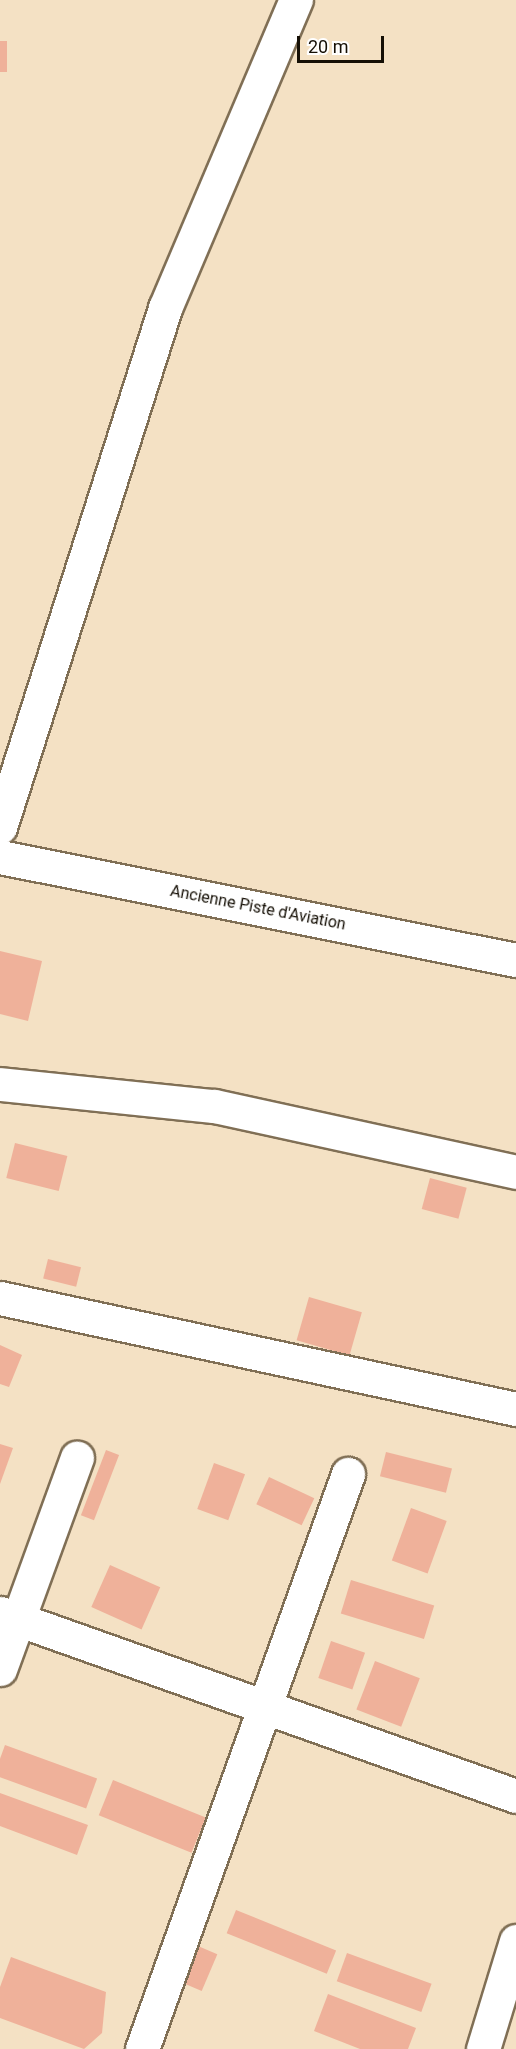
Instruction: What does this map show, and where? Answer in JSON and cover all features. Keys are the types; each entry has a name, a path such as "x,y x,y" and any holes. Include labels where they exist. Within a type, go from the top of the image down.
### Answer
{"street":[{"path":"0,827 165,308 296,0"},
{"name":"Ancienne Piste d'Aviation","path":"0,857 516,960"},
{"path":"0,1084 214,1106 516,1172"},
{"path":"0,1298 516,1409"},
{"path":"0,1669 9,1616 77,1458"},
{"path":"142,2049 348,1474"},
{"path":"9,1616 267,1705 516,1796"},
{"path":"483,2049 516,1941"}],"building":[{"path":"0,41 7,41 7,72 0,72"},
{"path":"0,951 42,961 28,1021 0,1014"},
{"path":"15,1143 67,1156 59,1191 6,1178"},
{"path":"430,1178 467,1188 458,1219 422,1209"},
{"path":"48,1259 81,1267 76,1287 43,1278"},
{"path":"309,1297 362,1312 349,1355 297,1340"},
{"path":"0,1345 22,1355 9,1387 0,1384"},
{"path":"0,1444 13,1448 0,1484"},
{"path":"106,1450 119,1455 94,1520 81,1515"},
{"path":"386,1452 452,1468 446,1493 380,1476"},
{"path":"214,1463 245,1474 228,1520 197,1509"},
{"path":"269,1477 314,1498 302,1525 256,1504"},
{"path":"411,1508 447,1521 428,1574 392,1561"},
{"path":"110,1565 160,1587 142,1629 91,1607"},
{"path":"351,1580 434,1605 424,1639 341,1613"},
{"path":"331,1641 365,1653 352,1690 318,1678"},
{"path":"375,1661 420,1678 401,1727 356,1710"},
{"path":"5,1745 97,1779 86,1809 0,1777 0,1759"},
{"path":"113,1780 206,1817 191,1853 99,1815"},
{"path":"0,1793 88,1825 77,1855 0,1826"},
{"path":"236,1910 336,1950 327,1974 227,1933"},
{"path":"198,1946 217,1954 202,1991 182,1983"},
{"path":"347,1953 432,1984 421,2012 337,1981"},
{"path":"11,1957 106,1992 102,2033 84,2049 0,2018 0,1987"},
{"path":"328,1994 416,2028 408,2049 360,2049 314,2031"}]}
